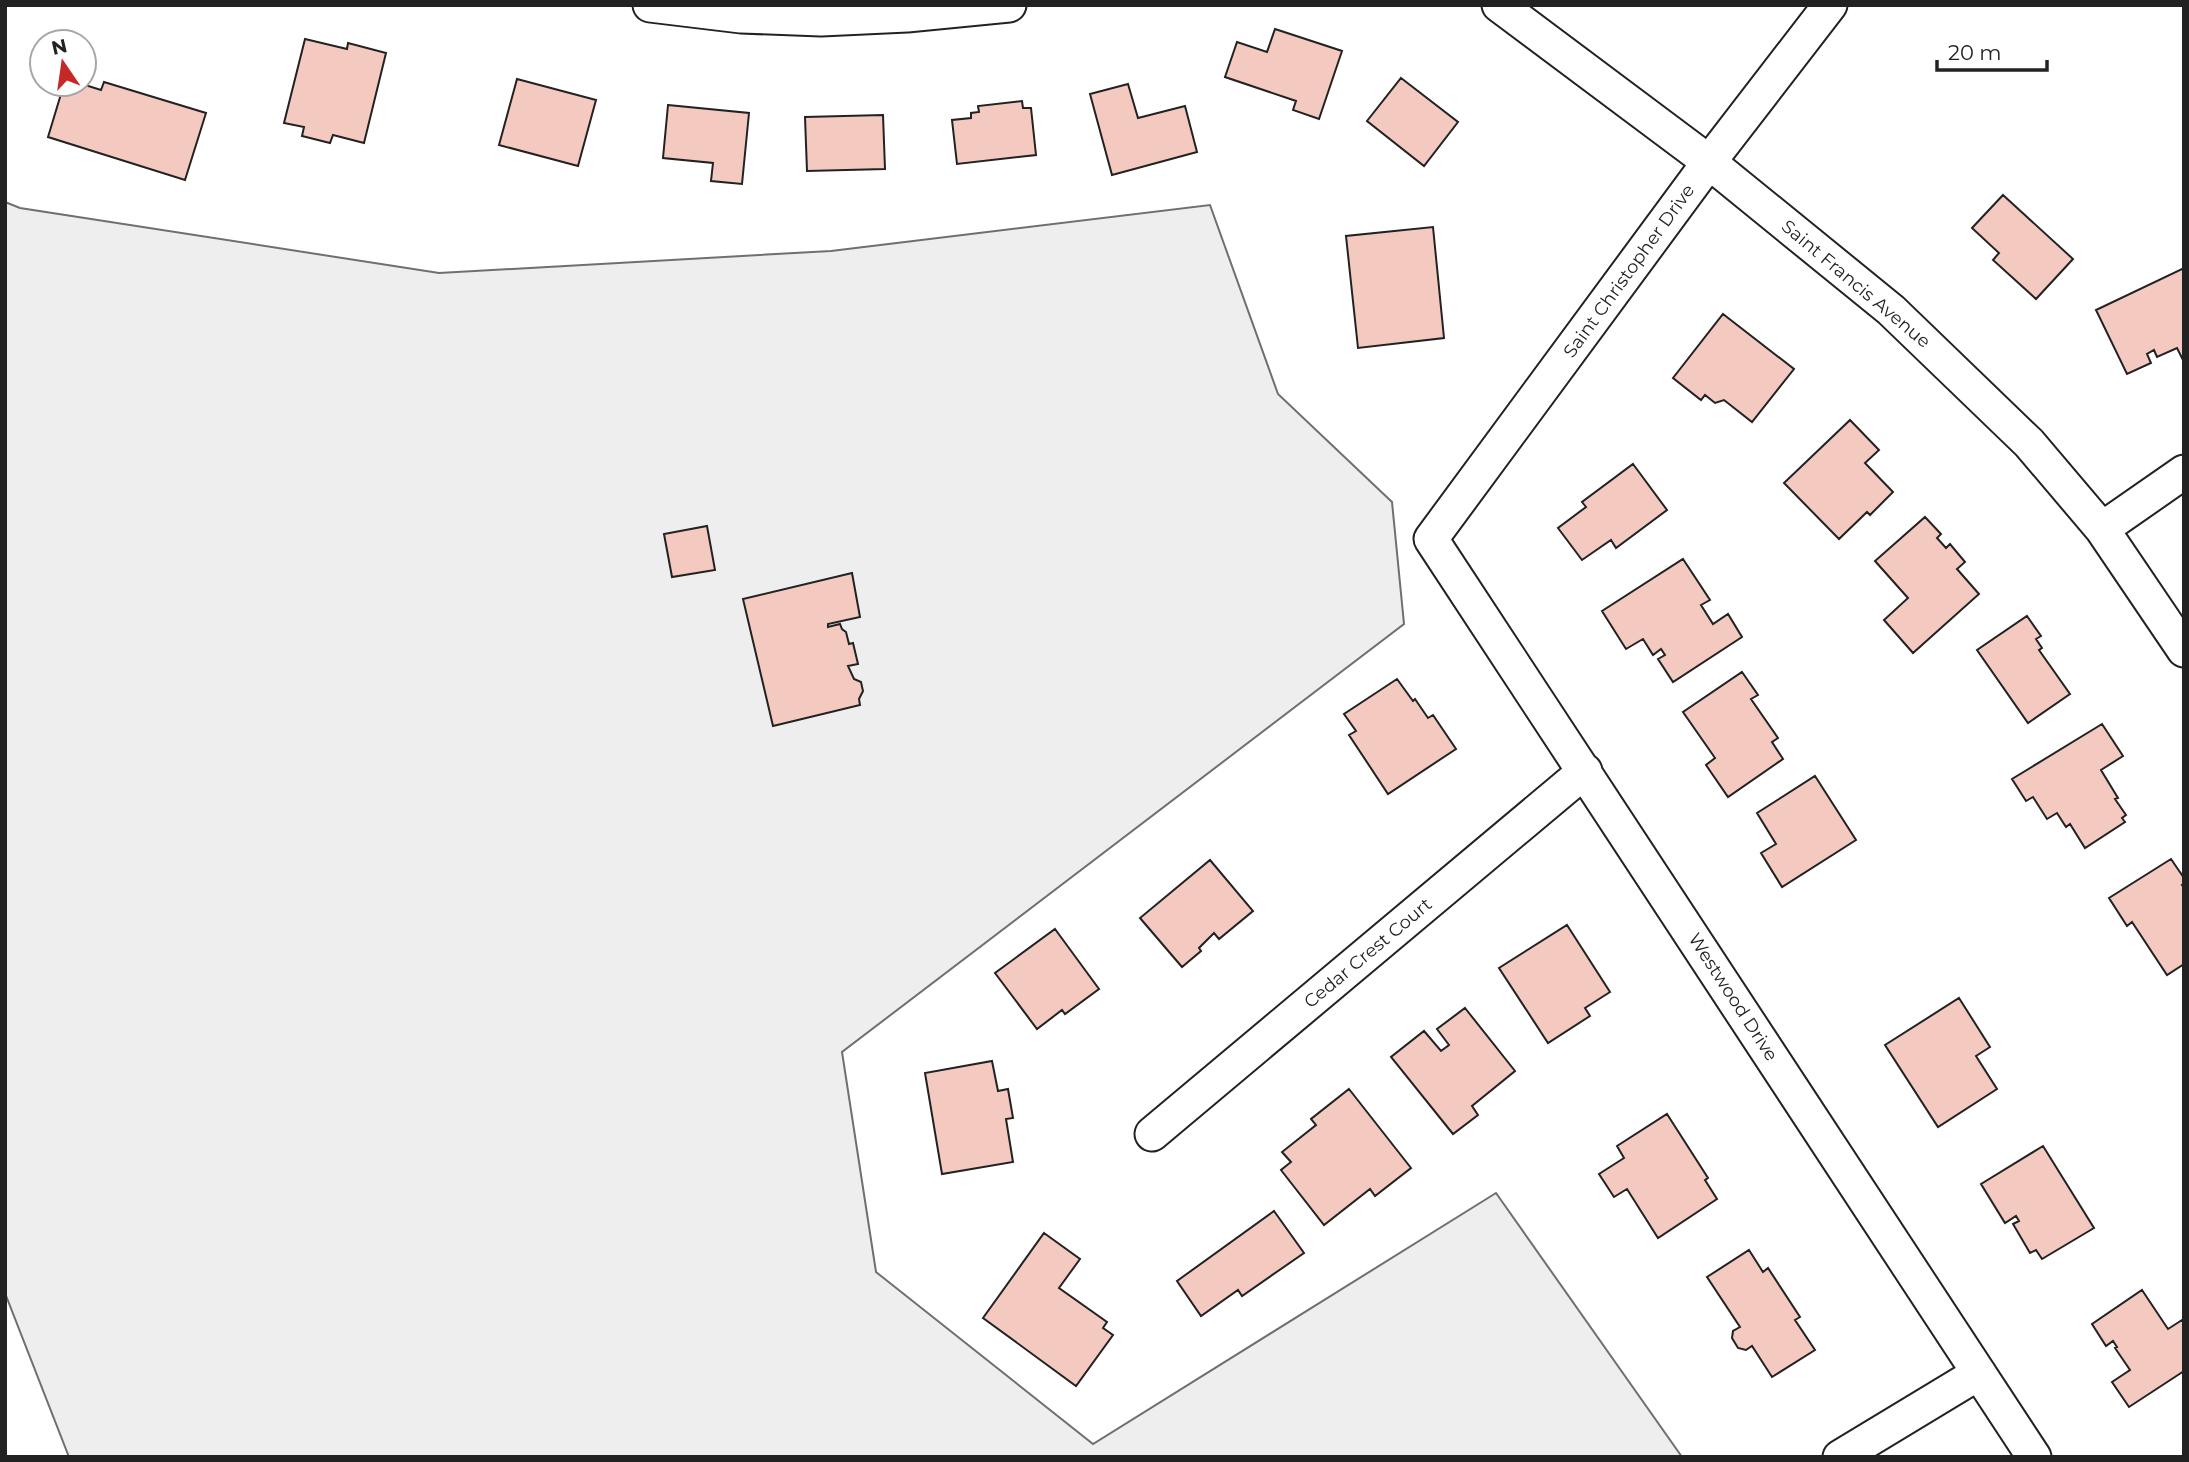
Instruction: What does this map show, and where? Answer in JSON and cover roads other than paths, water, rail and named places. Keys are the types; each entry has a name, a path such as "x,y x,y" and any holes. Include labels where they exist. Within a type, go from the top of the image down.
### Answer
{"street":[{"path":"650,5 741,16 821,19 908,15 1010,5"},
{"name":"Saint Francis Avenue","path":"1499,5 1709,162 1891,310 2029,443 2102,529 2184,650"},
{"name":"Saint Christopher Drive","path":"1430,539 1709,162 1830,5"},
{"path":"2102,529 2184,472"},
{"name":"Westwood Drive","path":"1430,539 2034,1457"},
{"name":"Cedar Crest Court","path":"1152,1134 1585,771"},
{"path":"1840,1457 1979,1373"}]}
